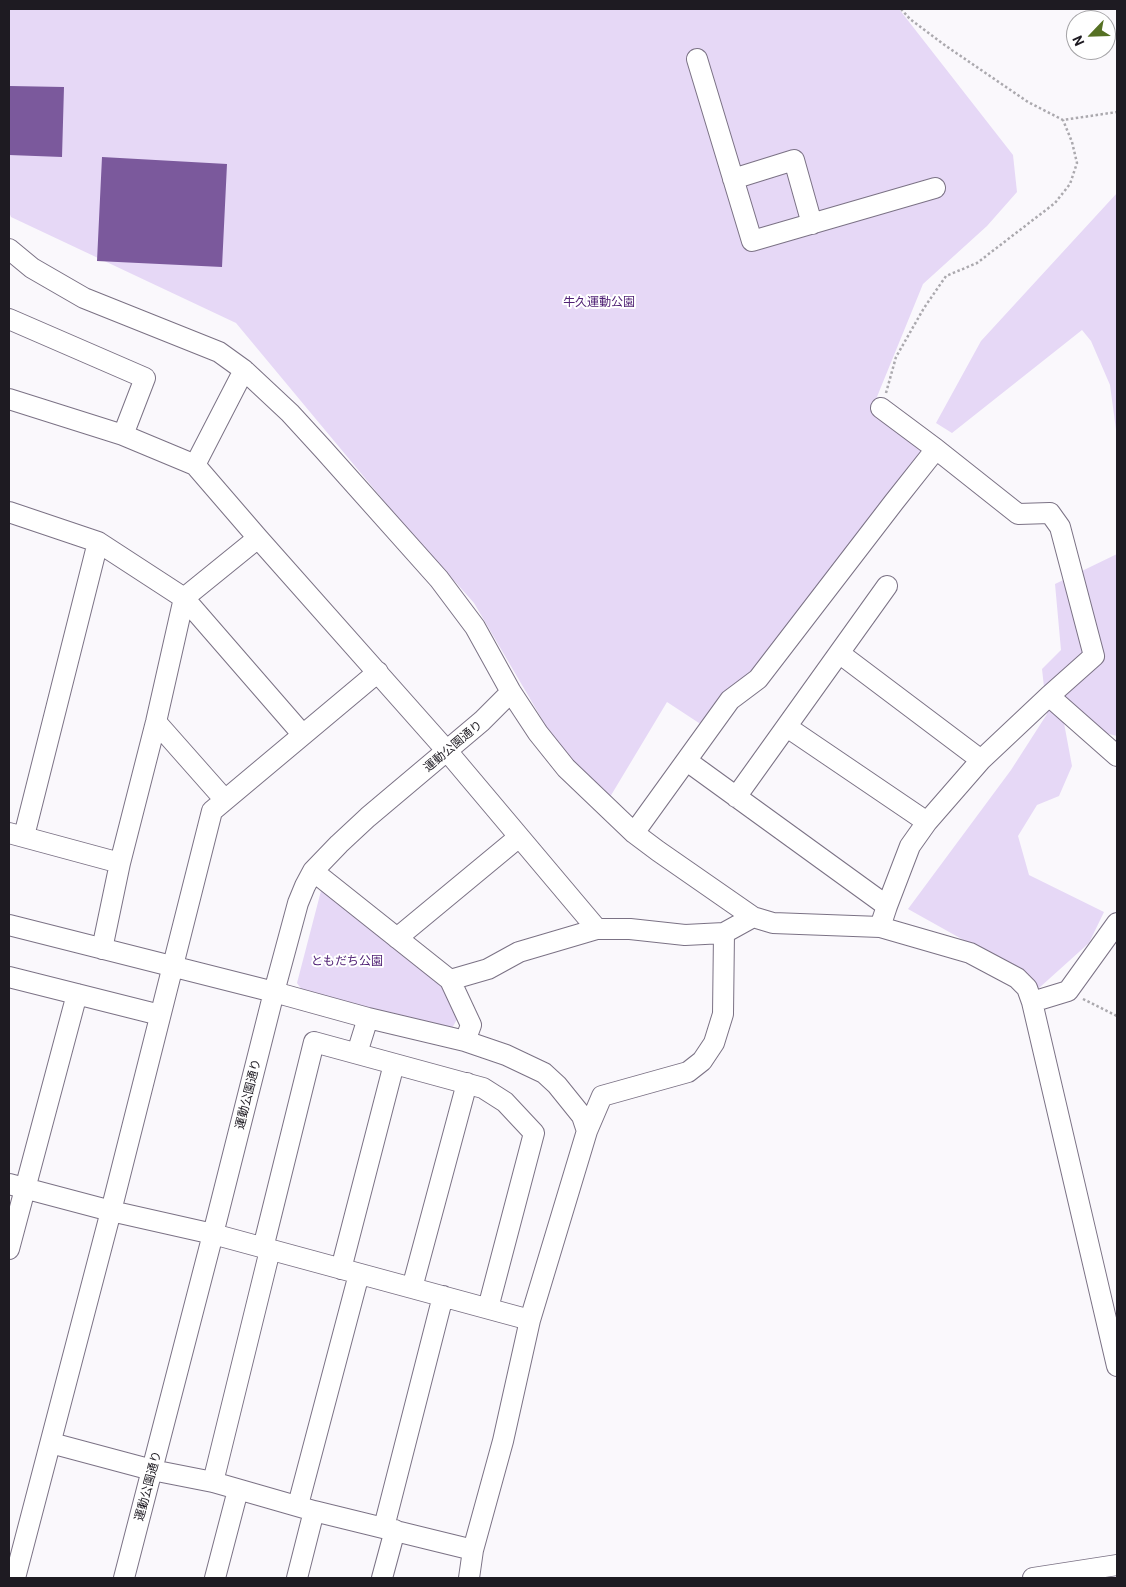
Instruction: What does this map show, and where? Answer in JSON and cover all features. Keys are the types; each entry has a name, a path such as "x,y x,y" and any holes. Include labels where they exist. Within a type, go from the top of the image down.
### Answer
{"street":[{"path":"697,59 752,241 935,188"},
{"path":"733,179 794,160 812,224"},
{"path":"9,249 32,268 84,298 219,352 244,370 290,413 323,448 439,579 474,627 511,692 538,733 566,768 634,833 753,917 773,923 880,928 970,953 1017,978 1027,988 1032,1002 1117,1366"},
{"path":"9,319 146,378 124,435"},
{"path":"195,465 244,370"},
{"path":"9,399 124,435 195,465 448,752 597,929"},
{"path":"880,928 910,846 927,822 981,760 1094,656 1060,528 1050,513 1018,514 881,408"},
{"path":"634,833 730,700 758,679 936,449"},
{"path":"9,512 98,542 184,598 303,736"},
{"path":"102,949 120,863 156,722 184,598 258,538"},
{"path":"98,542 16,834 120,863"},
{"path":"736,798 887,586"},
{"path":"839,652 981,760"},
{"path":"14,1578 111,1211 212,812 378,672"},
{"name":"運動公園通り","path":"124,1578 298,903 313,871 338,844 368,816 448,752 511,692"},
{"path":"1049,696 1117,756"},
{"path":"156,722 225,800"},
{"path":"787,727 927,822"},
{"path":"687,761 887,906"},
{"path":"397,938 519,837"},
{"path":"313,871 450,980 471,1025 465,1041"},
{"path":"450,980 488,969 519,952 597,929 630,929 685,934 724,933 753,917"},
{"path":"1032,1002 1068,991 1117,924"},
{"path":"9,925 274,992 368,1018 465,1041 506,1055 544,1073 571,1101 582,1116 587,1131"},
{"path":"469,1578 473,1550 503,1441 530,1320 587,1131 602,1096 688,1072 702,1061 714,1043 723,1014 724,933"},
{"path":"9,977 160,1015"},
{"path":"9,1249 17,1186 77,994"},
{"path":"357,1053 368,1018"},
{"path":"213,1482 314,1042 483,1088 505,1102 534,1133 488,1308"},
{"path":"297,1578 306,1508 350,1271 394,1064"},
{"path":"412,1288 467,1083"},
{"path":"17,1186 111,1211 213,1234 530,1320"},
{"path":"382,1578 389,1529 442,1296"},
{"path":"50,1442 152,1470 213,1482 306,1508 473,1550"},
{"path":"216,1578 238,1490"},
{"path":"1033,1578 1117,1565"}],"path":[{"path":"901,9 910,19 946,46 1028,102 1063,120 1117,112"},
{"path":"881,408 896,357 924,308 946,276 977,262 990,253 1055,202 1070,184 1077,163 1072,142 1063,120"},
{"path":"1068,991 1117,1016"}],"green space":[{"name":"牛久運動公園","path":"9,9 899,9 1013,155 1017,192 987,226 923,284 872,409 926,449 759,665 702,725 667,702 610,797 579,768 553,738 474,603 394,513 236,323 11,217 9,212"},
{"path":"1117,193 1117,437 1110,385 1091,341 1082,330 952,433 936,423 981,341"},
{"path":"1117,554 1117,736 1064,723 1072,766 1059,796 1037,805 1018,836 1029,875 1104,912 1089,943 1039,988 1019,971 908,909 1011,770 1047,714 1042,669 1061,650 1055,584"},
{"name":"ともだち公園","path":"322,887 442,983 460,1014 451,1030 304,993 297,983"}],"building":[{"path":"10,86 64,87 62,157 9,155"},
{"path":"102,157 227,164 222,267 97,261"}]}
